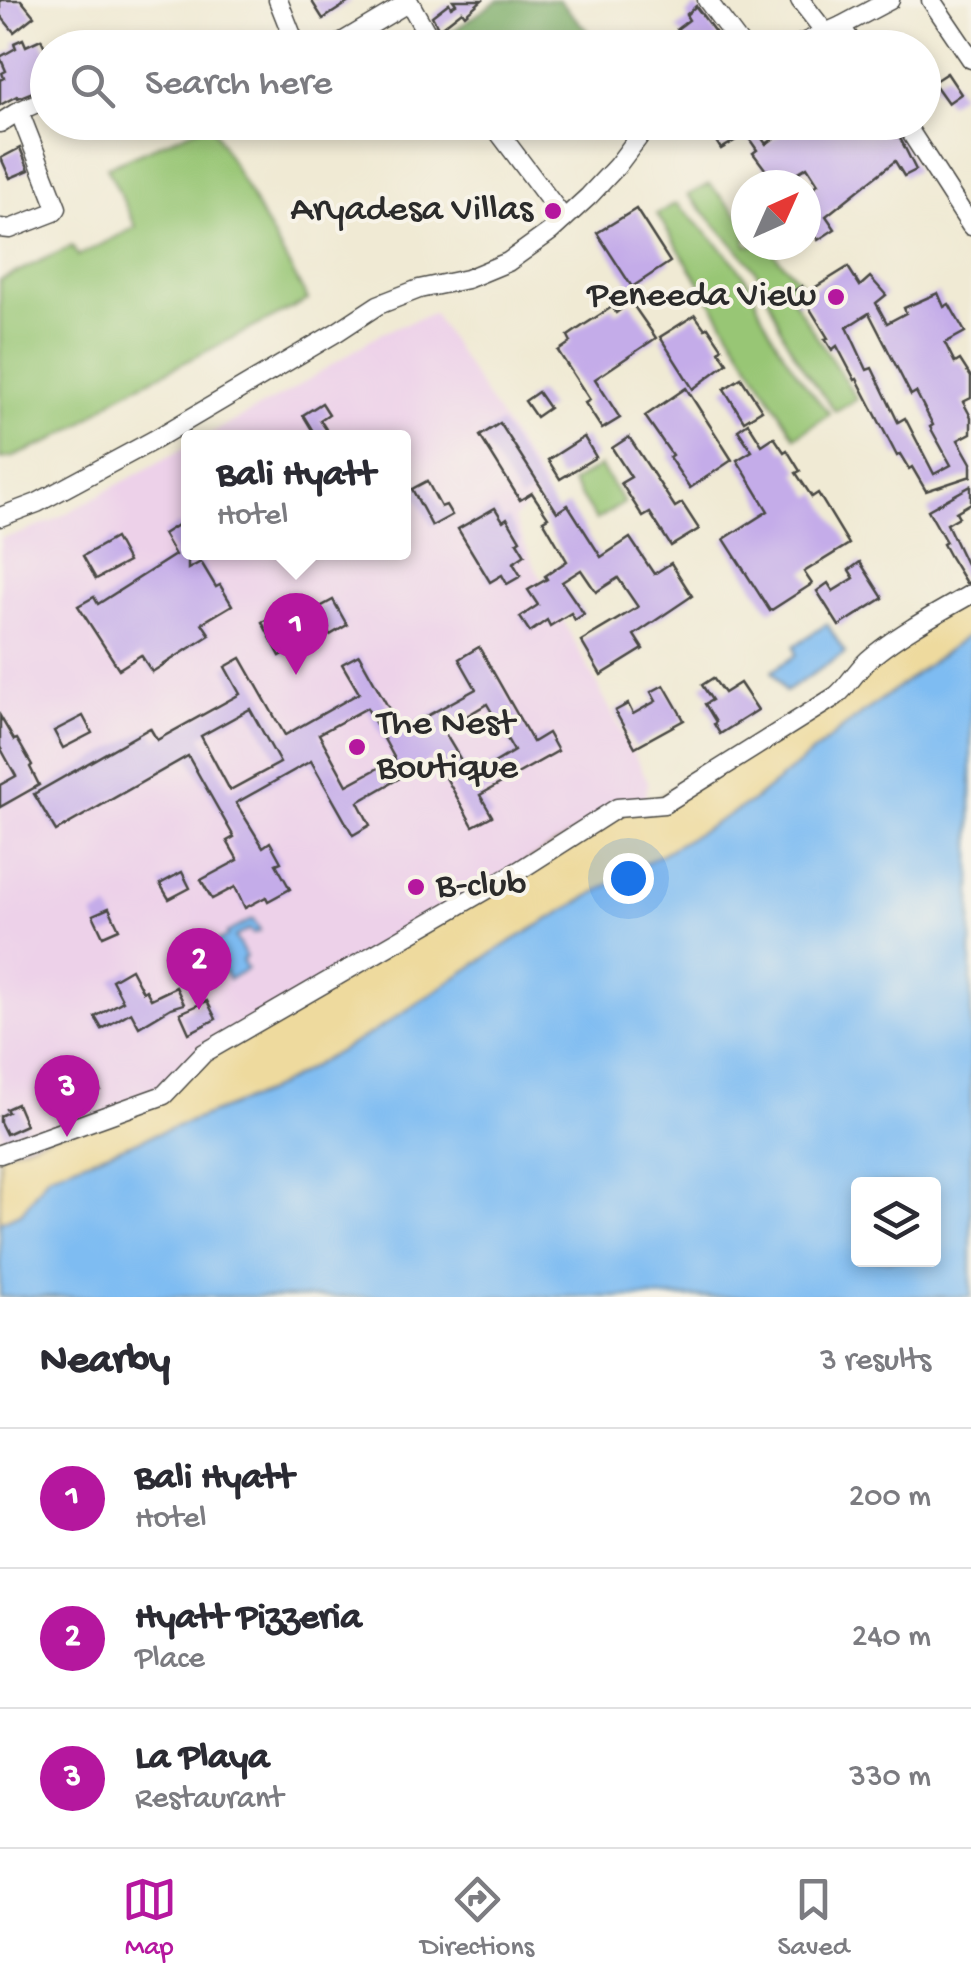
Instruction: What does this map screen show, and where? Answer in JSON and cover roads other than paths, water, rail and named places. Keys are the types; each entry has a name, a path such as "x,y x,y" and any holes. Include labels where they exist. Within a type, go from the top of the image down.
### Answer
{"street":[{"path":"278,0 290,30"},
{"path":"707,0 730,30"},
{"path":"800,0 833,30 861,6 890,0"},
{"path":"930,0 971,59"},
{"path":"361,30 408,1 425,30"},
{"path":"0,124 30,106"},
{"path":"19,111 30,139"},
{"path":"0,228 29,222 57,208 30,140"},
{"path":"504,140 564,220"},
{"path":"0,517 37,503 154,440 378,305 420,289 467,279 508,262 564,220 617,166 636,140"},
{"path":"916,140 971,226"},
{"path":"0,1154 164,1095 204,1054 230,1037 520,870 617,808 664,804 836,696 881,650 971,594"}],"water":[{"path":"827,624 845,653 785,692 772,671 796,655 794,646"},
{"path":"971,633 971,1297 0,1297 0,1222 22,1212 48,1175 265,1093 377,1030 505,945 753,801"},
{"path":"253,919 260,931 253,934 249,929 235,937 246,957 242,960 247,969 229,979 220,971 208,947"}],"place":[{"name":"Aryadesa Villas","path":"553,211"},
{"name":"Peneeda View","path":"836,297"},
{"name":"Bali Hyatt","path":"296,675"},
{"name":"The Nest Boutique","path":"357,747"},
{"name":"B-club","path":"416,887"},
{"name":"Hyatt Pizzeria","path":"199,1010"},
{"name":"La Playa","path":"67,1137"}]}
